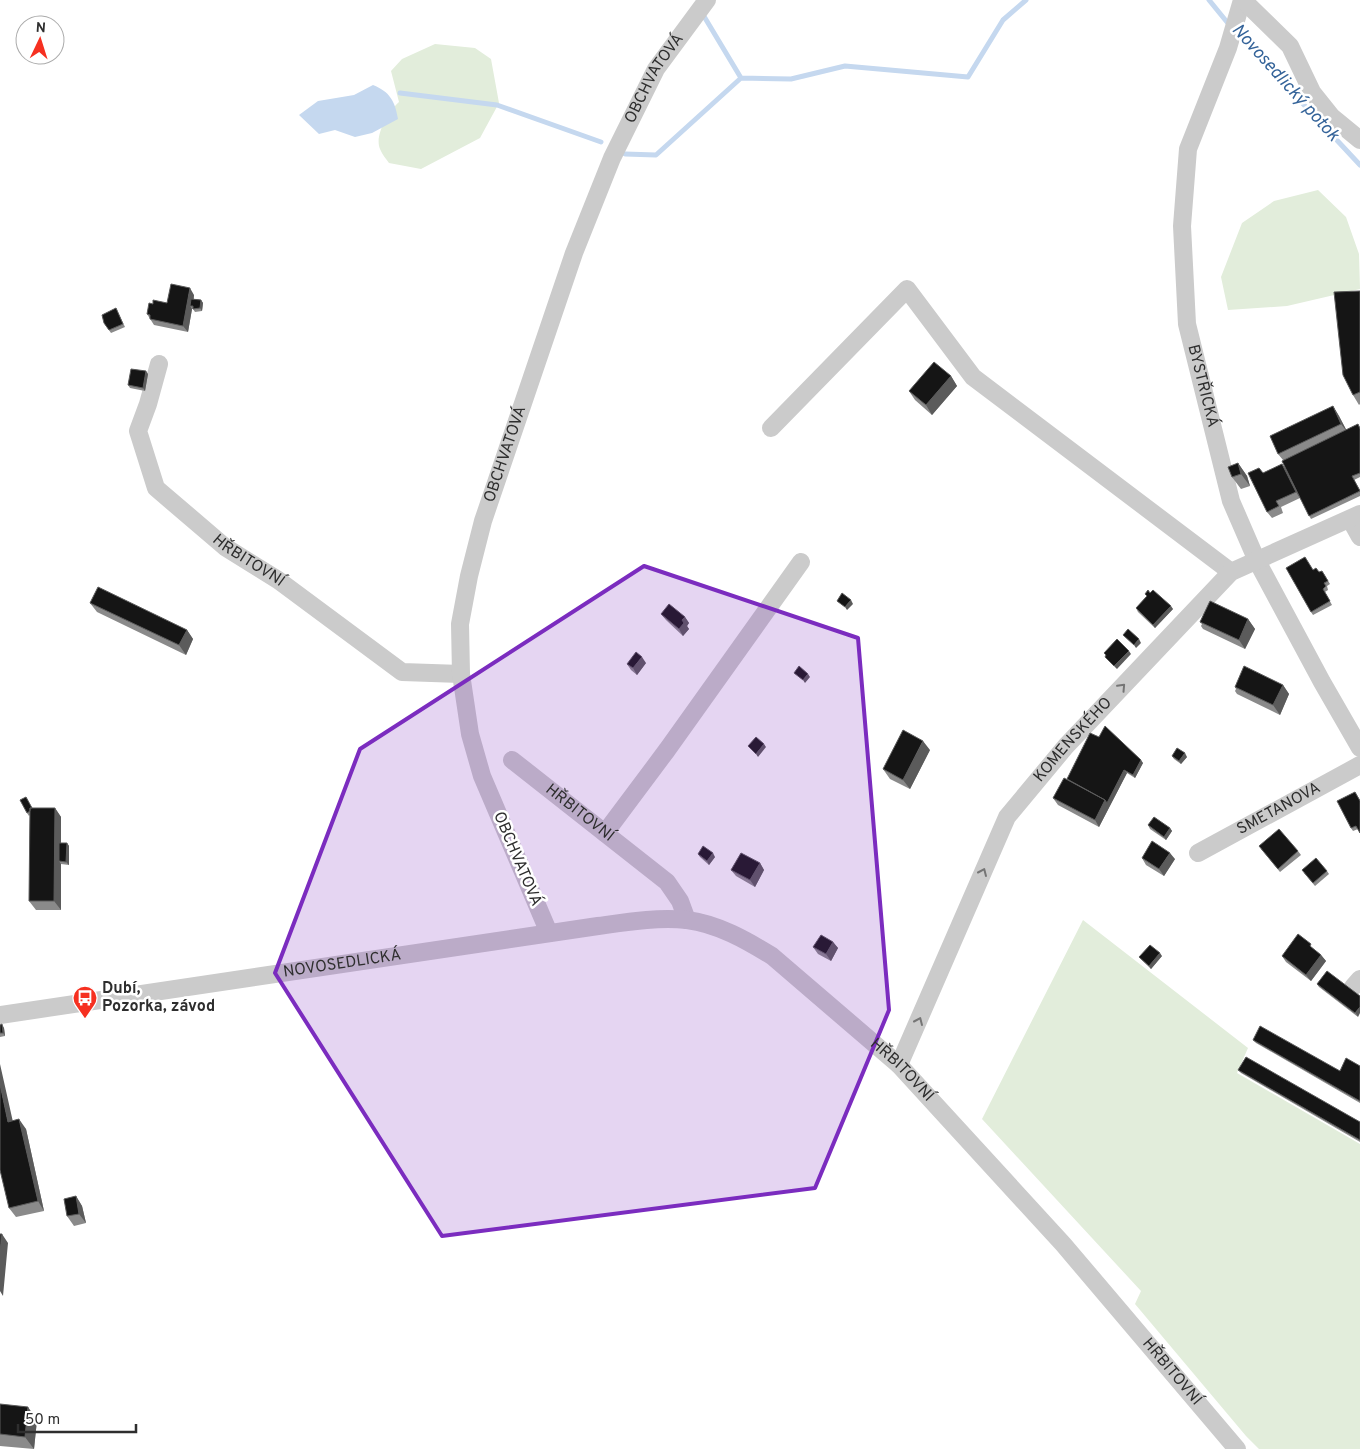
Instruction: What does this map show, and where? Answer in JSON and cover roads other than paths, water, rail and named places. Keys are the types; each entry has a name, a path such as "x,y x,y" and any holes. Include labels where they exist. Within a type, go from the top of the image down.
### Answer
{"street":[{"name":"OBCHVATOVÁ","path":"548,933 482,776 470,734 461,674 460,624 469,576 483,521 574,252 612,158 656,69 707,0"},
{"name":"BYSTŘICKÁ","path":"1242,0 1232,37 1188,148 1182,226 1187,324 1231,501 1257,561 1360,748"},
{"path":"1242,0 1290,46 1312,92 1332,117 1360,140"},
{"path":"770,428 907,289 973,376 1231,572"},
{"name":"HŘBITOVNÍ","path":"159,364 138,431 156,488 224,547 278,580 402,672 461,674"},
{"path":"1355,517 1360,537"},
{"name":"KOMENSKÉHO","path":"899,1065 1007,817 1066,746 1231,572 1355,517"},
{"path":"605,833 668,750 801,562"},
{"name":"HŘBITOVNÍ","path":"512,760 667,882 680,901 687,920 716,927 749,942 772,956 899,1065 1063,1244 1236,1449"},
{"name":"SMETANOVA","path":"1198,853 1360,765"},
{"name":"NOVOSEDLICKÁ","path":"0,1015 548,933 647,920 687,920"}],"water":[{"path":"373,85 384,91 391,98 398,119 372,133 355,137 335,130 319,134 299,115 318,101 354,95"}],"waterway":[{"name":"Novosedlický potok","path":"625,154 656,155 741,78 791,79 845,66 968,77 1003,20 1026,0"},
{"name":"Novosedlický potok","path":"1209,0 1231,27"},
{"path":"702,13 741,78"},
{"name":"Novosedlický potok","path":"1237,33 1360,165"},
{"name":"Novosedlický potok","path":"400,93 497,105 601,142"}],"place":[{"name":"Dubí, Pozorka, závod","path":"85,1019"}]}
